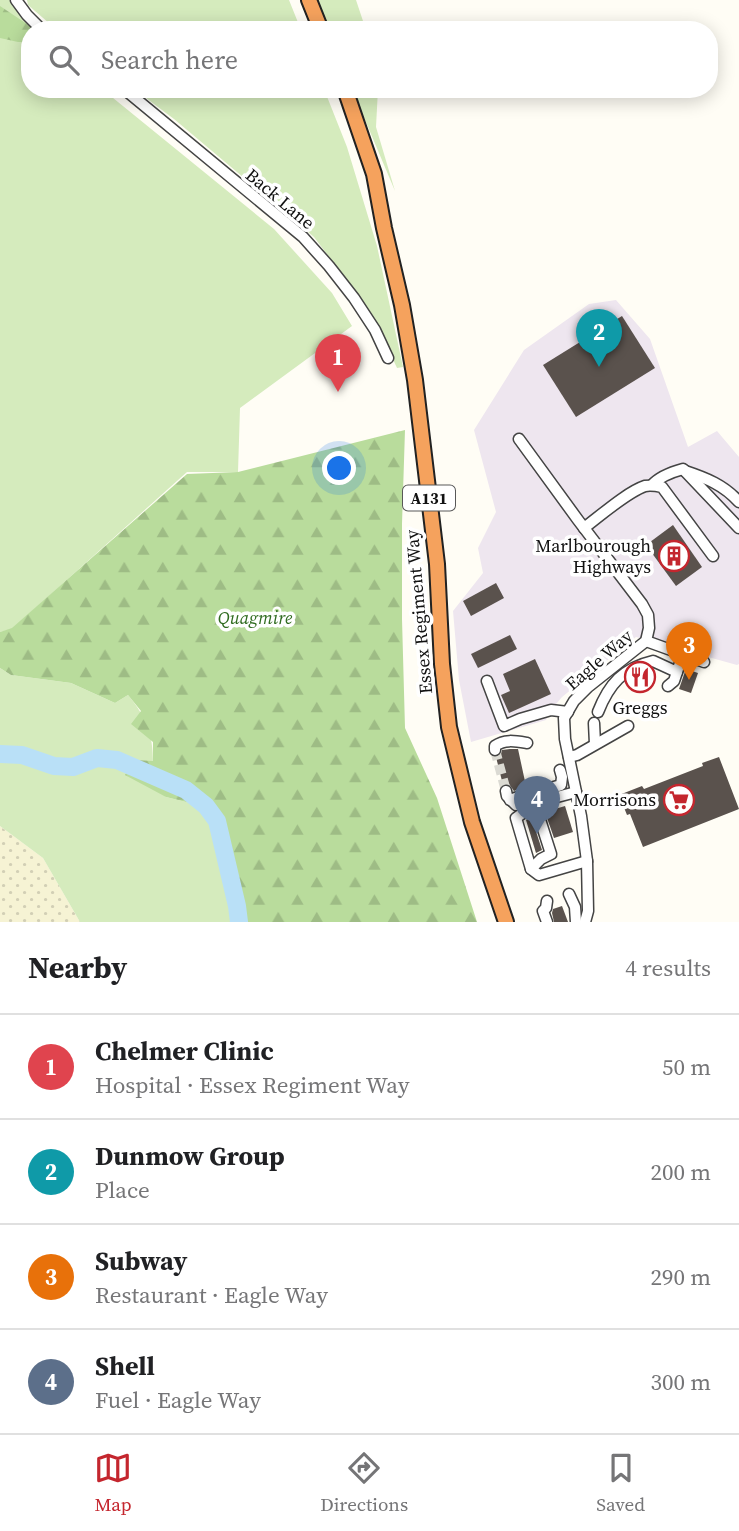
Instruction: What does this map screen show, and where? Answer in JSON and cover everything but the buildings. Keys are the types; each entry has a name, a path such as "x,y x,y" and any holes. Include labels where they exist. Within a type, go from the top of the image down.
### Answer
{"highway":[{"path":"309,0 317,21"},
{"name":"Essex Regiment Way","path":"348,98 374,174 415,380 437,564 442,664 449,727 472,822 506,922"}],"street":[{"path":"16,0 33,21"},
{"name":"Back Lane","path":"135,98 303,237 354,298 375,330 388,358"},
{"name":"Eagle Way","path":"519,439 648,615 646,641 588,687 574,701 565,718 565,739 587,861 588,911 585,922"},
{"path":"652,485 671,472 683,469 730,491 739,502"},
{"path":"684,471 739,528"},
{"path":"582,526 644,486 662,487 713,556"},
{"path":"646,641 704,662"},
{"path":"668,686 674,681 683,654"},
{"path":"598,712 608,690 625,672 653,661 677,672"},
{"path":"487,681 504,726 551,710 568,712"},
{"path":"594,723 595,744"},
{"path":"569,757 628,726"},
{"path":"495,750 497,744 512,740 527,743"},
{"path":"508,796 516,805 561,785 560,770"},
{"path":"535,872 516,818 535,804 576,792"},
{"path":"535,804 551,854 541,859 535,872"},
{"path":"535,872 587,861"},
{"path":"569,894 575,906 576,922"},
{"path":"547,901 543,911 547,922"}],"shaded area":[{"path":"616,300 650,339 688,447 717,431 739,457 739,664 636,637 562,697 546,720 471,742 459,680 453,611 483,573 478,548 496,512 474,430 524,350 589,304"},
{"path":"0,826 43,858 80,922 0,922"}],"green space":[{"path":"0,0 14,0 27,21 21,21 21,98 113,98 274,229 332,293 352,326 240,408 238,472 187,472 12,629 0,632"},
{"path":"27,0 289,0 297,21 47,21 28,5"},
{"path":"314,0 356,0 363,21 323,21"},
{"path":"0,6 22,21 21,42 0,38"},
{"path":"146,98 328,98 347,147 377,246 403,367 397,368 380,331 351,286 314,237"},
{"path":"356,98 378,98 376,127 395,191"},
{"name":"Quagmire","path":"405,430 402,619 405,728 437,798 477,922 239,922 235,917 215,824 190,803 166,797 125,775 135,760 153,761 153,742 131,724 141,711 128,695 115,703 71,683 11,675 0,668 0,632 12,628 187,474 238,472"},
{"path":"0,668 11,675 71,683 115,703 128,695 147,726 153,752 153,762 135,760 166,797 190,803 215,824 235,917 239,922 80,922 43,858 0,826"}],"waterway":[{"path":"0,754 22,755 54,766 73,767 97,758 117,760 186,790 206,806 217,821 239,922"}],"tunnel":[{"path":"495,750 506,791"}],"place":[{"name":"Dunmow Group","path":"599,367"},
{"name":"Chelmer Clinic","path":"338,392"},
{"name":"Marlbourough Highways","path":"674,556"},
{"name":"Greggs","path":"640,677"},
{"name":"Subway","path":"689,680"},
{"name":"Morrisons","path":"679,800"},
{"name":"Shell","path":"537,834"}]}
